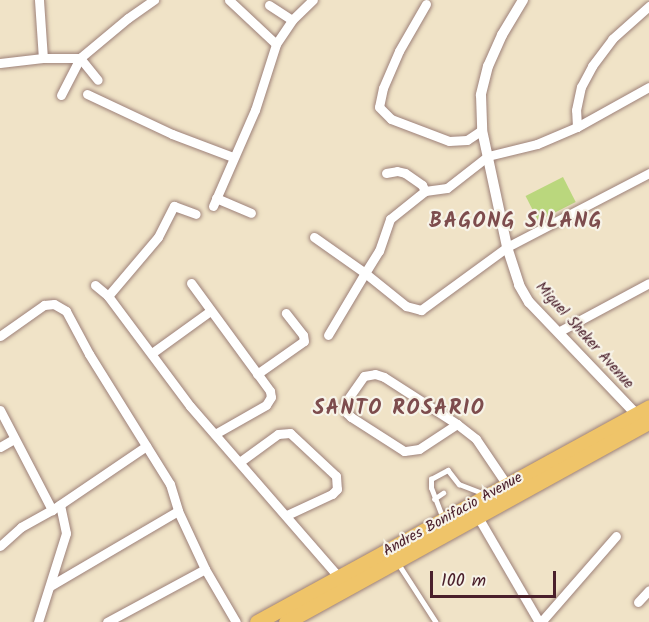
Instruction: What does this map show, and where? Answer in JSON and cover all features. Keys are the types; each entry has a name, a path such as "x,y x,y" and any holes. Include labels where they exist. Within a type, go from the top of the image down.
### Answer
{"highway":[{"name":"Andres Bonifacio Avenue","path":"257,622 338,576 394,556 444,521 474,511 487,496 507,485 645,420"},
{"name":"Andres Bonifacio Avenue","path":"286,622 394,556 645,420"}],"street":[{"path":"39,0 43,58"},
{"path":"61,95 80,58 128,18 154,0"},
{"path":"229,0 276,44"},
{"path":"251,213 214,202 255,110 276,44 291,20 313,0"},
{"name":"Miguel Sheker Avenue","path":"523,0 502,34 488,66 481,95 482,130 507,247 519,285 529,302 645,420"},
{"path":"426,4 399,51 383,88 379,107 391,119 449,141 467,140 482,130"},
{"path":"269,5 291,20"},
{"path":"577,127 576,110 581,87 592,66 612,39 649,6"},
{"path":"0,63 43,58 80,58"},
{"path":"80,58 98,80"},
{"path":"328,335 379,251 390,219 425,190 452,185 488,156 537,144 577,127 649,87"},
{"path":"87,94 172,134 233,158"},
{"path":"386,172 405,173 422,185 425,190"},
{"path":"314,237 365,273 406,306 421,310 507,247 649,173"},
{"path":"108,297 158,237 172,208 181,207 196,214"},
{"path":"558,332 649,283"},
{"path":"191,284 270,391 270,401 215,434"},
{"path":"95,285 108,297 215,434 241,461 338,576"},
{"path":"0,336 44,305 61,306 170,484 178,511 205,569 236,622"},
{"path":"152,352 210,311"},
{"path":"257,374 304,341 303,335 286,313"},
{"path":"457,424 419,449 404,451 351,417 347,413 345,403 364,375 375,374 384,377 457,424 476,439 507,485"},
{"path":"0,410 14,439 56,507 66,533 38,622"},
{"path":"241,461 278,434 290,433 336,476 337,489 332,494 287,515"},
{"path":"0,447 14,439"},
{"path":"0,546 21,527 56,507 146,446"},
{"path":"50,586 178,511"},
{"path":"474,511 540,622 616,536"},
{"path":"107,622 205,569"},
{"path":"638,602 649,590"}],"lane":[{"path":"444,521 434,499 431,479 448,470 459,484 478,489 487,496"},
{"path":"452,487 459,484"},
{"path":"434,499 443,493"},
{"path":"394,556 436,622"}],"green space":[{"path":"563,177 576,202 538,221 526,196"}],"district":[{"name":"BAGONG SILANG","path":"516,222"},
{"name":"SANTO ROSARIO","path":"399,409"}]}
